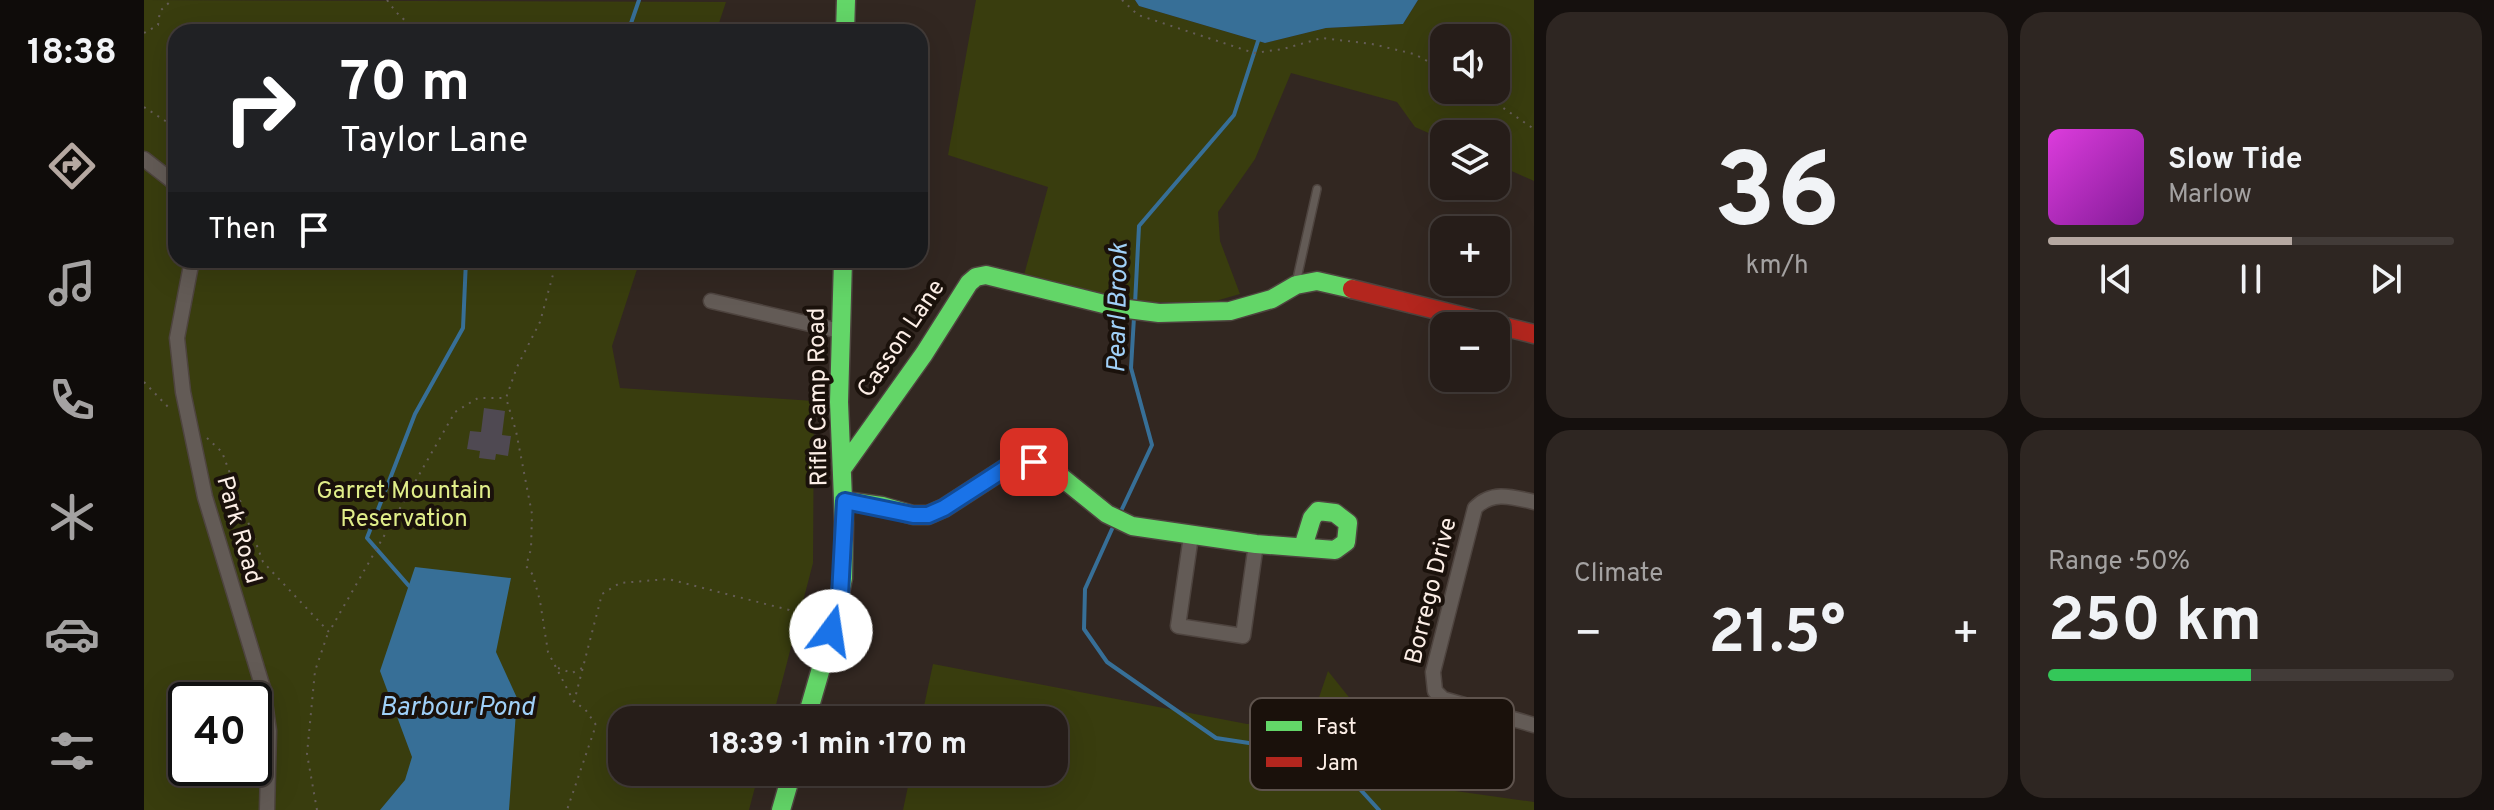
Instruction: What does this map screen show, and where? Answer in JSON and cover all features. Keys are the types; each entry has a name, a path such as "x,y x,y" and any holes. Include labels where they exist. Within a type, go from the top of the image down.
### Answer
{"street":[{"path":"845,24 846,0"},
{"path":"144,159 168,178"},
{"name":"Park Road","path":"190,268 177,338 188,422 205,497 263,688 269,731 267,810"},
{"name":"Rifle Camp Road","path":"810,706 840,596 845,501 838,383 843,268"},
{"name":"Casson Lane","path":"842,469 976,277 996,277 1120,308 1159,313 1230,311 1272,299 1296,285 1317,281 1534,334"},
{"path":"711,301 840,331"},
{"path":"845,501 913,515 928,515 1012,464 1034,462 1055,472 1107,514 1132,526 1256,544 1303,547"},
{"name":"Borrego Drive","path":"1442,698 1435,691 1432,680 1475,508 1483,500 1496,496 1534,502"},
{"path":"1191,536 1178,626 1243,636 1256,544"},
{"name":"Borrego Drive","path":"1514,719 1534,725"},
{"path":"781,810 788,786"}],"lane":[{"path":"1296,285 1317,189"}],"path":[{"path":"144,33 158,25 160,11 172,0"},
{"path":"387,0 409,24"},
{"path":"1122,0 1138,15 1254,53 1322,38 1372,44 1414,54 1430,63"},
{"path":"1497,104 1534,129"},
{"path":"144,107 168,123"},
{"path":"554,268 540,322 517,367 506,398 516,431 532,514 531,549 526,566 533,575 540,601 548,652 574,702 585,709 596,725 567,810"},
{"path":"144,382 163,404 222,452 263,562 329,632"},
{"path":"317,810 307,754 315,671 329,632 455,412 478,398 506,398"},
{"path":"574,702 602,594 620,583 668,579 789,610 812,622 815,630"},
{"path":"555,667 572,673 583,668"}],"green space":[{"name":"Garret Mountain Reservation","path":"144,0 726,2 719,24 168,24 168,268 637,268 612,346 620,388 814,401 813,563 776,706 608,706 608,786 755,786 749,810 144,810"},
{"path":"976,0 1135,0 1139,6 1265,43 1326,28 1403,24 1418,0 1534,0 1534,181 1510,170 1510,120 1430,120 1430,134 1415,127 1397,102 1291,73 1255,159 1218,212 1220,241 1240,294 1212,302 1128,302 1024,275 1048,187 948,155"},
{"path":"933,664 1250,724 1250,790 1448,790 1534,802 1534,810 903,810 908,786 1068,786 1068,706 924,706"},
{"path":"1328,671 1350,698 1319,698"}],"water":[{"path":"1135,0 1418,0 1403,24 1326,28 1265,43 1139,6"},
{"name":"Barbour Pond","path":"415,567 511,578 496,652 517,698 509,810 380,810 405,780 412,757 380,671"}],"building":[{"path":"484,408 505,411 502,435 511,436 508,456 496,454 495,460 479,458 480,451 467,449 470,431 481,432"}],"waterway":[{"path":"631,24 639,0"},
{"name":"Pearl Brook","path":"1135,304 1139,226 1234,115 1258,41"},
{"path":"409,586 367,538 415,414 463,328 466,268"},
{"name":"Pearl Brook","path":"1122,509 1152,445 1131,368 1134,317"},
{"name":"Pearl Brook","path":"1112,529 1085,589 1084,629 1107,662 1216,738 1250,743"},
{"name":"Pearl Brook","path":"1361,790 1379,810"}],"traffic: fast":[{"path":"845,24 846,0"},
{"path":"810,706 833,627 843,578 839,402 843,268"},
{"path":"842,469 976,277 986,275 1120,308 1159,313 1230,311 1272,299 1296,285 1317,281 1352,289"},
{"path":"845,501 882,506 913,515 928,515 1012,464 1034,462 1055,472 1107,514 1132,526 1256,544 1335,550 1346,542 1348,523 1335,513 1318,511 1312,518 1303,547"},
{"path":"781,810 788,786"}],"traffic: jam":[{"path":"1352,289 1534,334"}],"route":[{"path":"831,631 844,565 845,501 882,506 913,515 928,515 1012,464 1034,462"}]}
